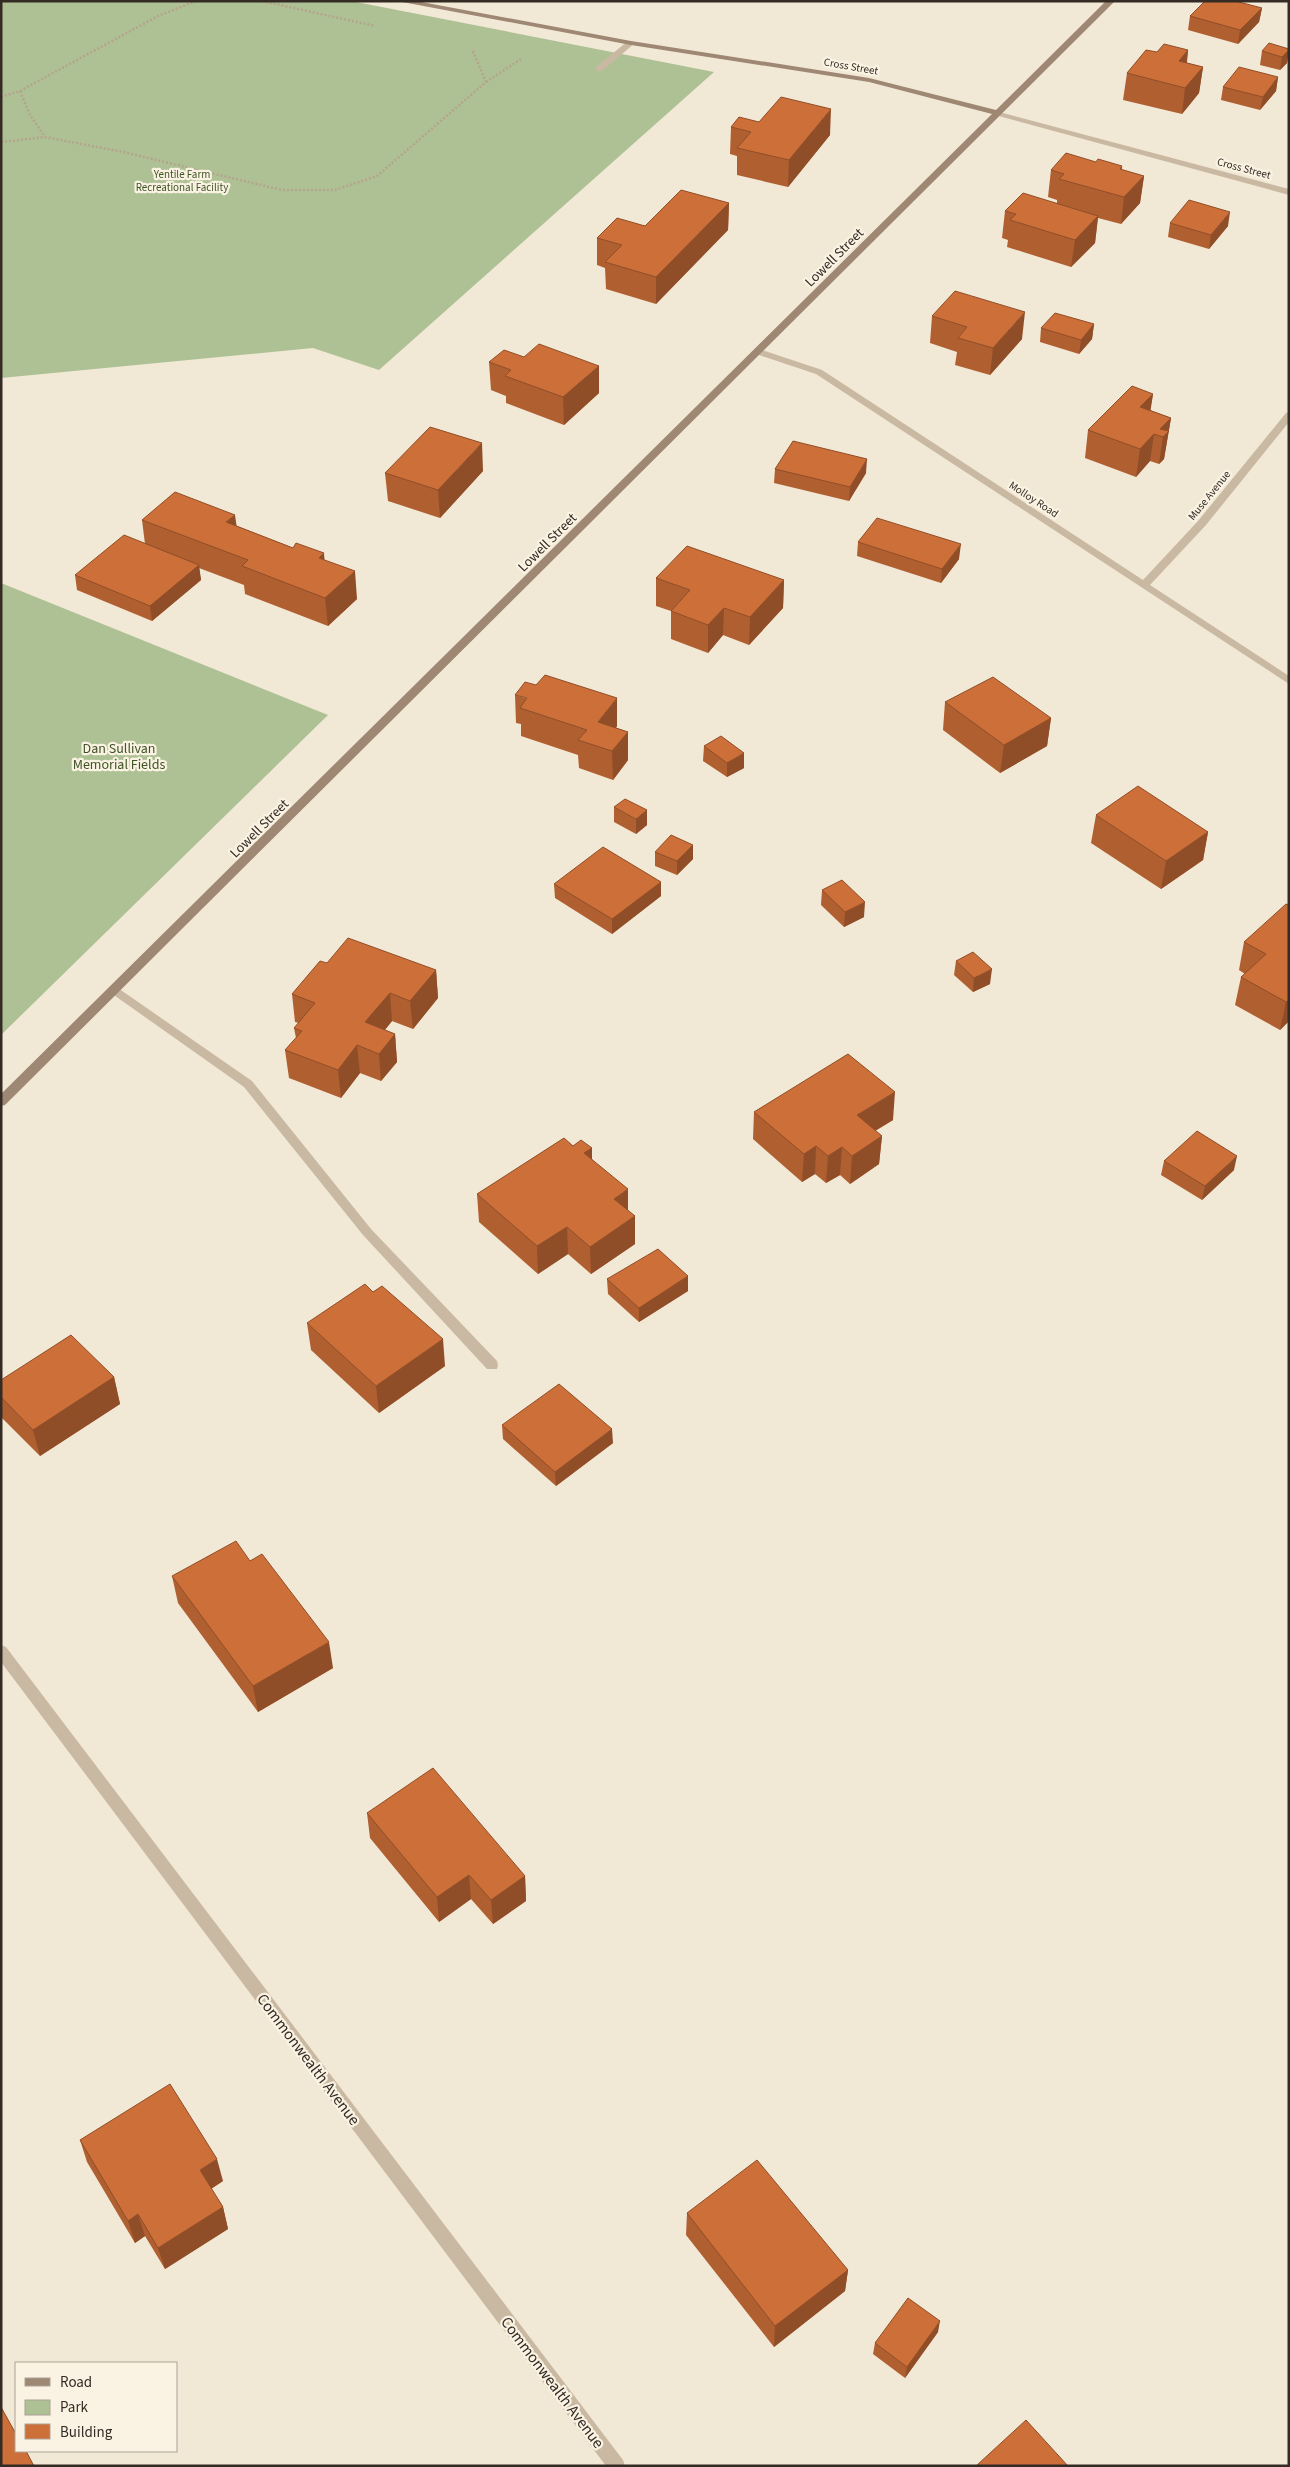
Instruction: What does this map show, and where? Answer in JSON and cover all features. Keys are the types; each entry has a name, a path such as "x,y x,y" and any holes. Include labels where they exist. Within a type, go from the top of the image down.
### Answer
{"main road":[{"name":"Cross Street","path":"401,1 631,43 869,80 998,113"},
{"name":"Lowell Street","path":"1,1102 1111,1"}],"street":[{"path":"599,69 631,43"},
{"name":"Cross Street","path":"998,113 1289,192"},
{"name":"Molloy Road","path":"759,352 819,372 1289,681"},
{"name":"Muse Avenue","path":"1144,586 1202,523 1289,415"},
{"path":"115,990 248,1084 367,1232 492,1365"},
{"name":"Commonwealth Avenue","path":"1,1651 617,2466"}],"path":[{"path":"1,97 20,91 158,16 196,1"},
{"path":"470,46 486,82"},
{"path":"1,142 45,137 123,152 282,190 335,190 377,176 486,82 526,56"},
{"path":"20,91 30,115 45,137"}],"green space":[{"name":"Yentile Farm Recreational Facility","path":"1,1 351,1 714,72 379,370 313,348 1,378"},
{"name":"Dan Sullivan Memorial Fields","path":"1,583 328,715 1,1035"}],"building":[{"path":"1205,1 1235,1 1262,8 1240,30 1190,16"},
{"path":"1269,43 1289,50 1282,57 1262,51"},
{"path":"1164,44 1188,50 1179,61 1203,67 1185,88 1127,73 1146,50 1157,52"},
{"path":"1239,67 1278,77 1263,97 1223,87"},
{"path":"781,97 831,109 789,160 737,148 751,132 731,127 739,117 759,122"},
{"path":"1066,153 1096,162 1098,159 1122,166 1120,169 1144,176 1124,197 1059,179 1064,174 1051,170"},
{"path":"681,190 729,203 656,277 605,262 622,245 597,238 617,218 645,226"},
{"path":"1023,193 1098,216 1075,240 1010,220 1016,214 1005,211"},
{"path":"1189,200 1230,212 1211,235 1170,223"},
{"path":"955,291 1025,312 993,348 958,338 967,327 932,316"},
{"path":"1055,313 1094,324 1081,340 1041,328"},
{"path":"539,344 599,366 563,397 505,376 511,370 489,362 504,350 524,357"},
{"path":"1132,386 1153,394 1140,407 1171,418 1160,429 1169,431 1163,437 1154,434 1140,449 1088,430"},
{"path":"430,427 482,443 438,490 385,473"},
{"path":"793,441 867,459 850,487 775,469"},
{"path":"175,492 235,515 226,522 293,548 296,543 324,553 319,558 355,571 325,598 242,566 248,560 142,520"},
{"path":"877,518 961,544 942,569 858,542"},
{"path":"124,535 199,565 150,606 75,575"},
{"path":"687,546 784,580 750,617 724,608 708,625 671,611 690,590 656,578"},
{"path":"545,675 617,698 598,722 628,732 612,751 578,740 587,730 520,708 527,698 515,695 525,682 536,685"},
{"path":"993,677 1051,718 1004,745 945,702"},
{"path":"721,736 744,753 727,763 704,746"},
{"path":"1138,786 1208,832 1166,861 1096,815"},
{"path":"625,799 647,810 636,819 614,807"},
{"path":"671,835 693,845 677,861 655,852"},
{"path":"603,847 661,882 612,919 554,884"},
{"path":"842,880 865,902 845,912 822,890"},
{"path":"1286,904 1289,905 1289,1000 1286,1002 1241,977 1266,954 1244,942"},
{"path":"348,938 436,970 410,1001 390,993 365,1022 395,1034 379,1054 357,1045 338,1070 285,1050 302,1031 294,1028 315,1003 292,994 320,961 327,963"},
{"path":"973,952 992,969 974,978 956,961"},
{"path":"848,1054 895,1092 857,1115 882,1136 852,1156 842,1147 828,1156 816,1146 804,1154 754,1112"},
{"path":"1197,1131 1237,1156 1205,1186 1164,1161"},
{"path":"564,1138 573,1146 581,1140 592,1148 584,1153 628,1189 614,1199 635,1216 590,1247 567,1227 537,1246 477,1194"},
{"path":"658,1249 688,1276 639,1308 607,1279"},
{"path":"365,1284 373,1292 382,1286 443,1339 376,1386 307,1323"},
{"path":"71,1335 114,1377 33,1430 1,1397 1,1380"},
{"path":"559,1384 612,1429 555,1472 502,1425"},
{"path":"236,1541 250,1561 262,1554 329,1642 253,1686 172,1576"},
{"path":"433,1768 525,1876 491,1900 469,1875 437,1897 367,1813"},
{"path":"170,2084 217,2159 200,2170 223,2207 158,2248 138,2214 128,2221 80,2140"},
{"path":"757,2160 848,2270 775,2326 687,2213"},
{"path":"908,2298 940,2321 907,2367 875,2343"},
{"path":"1,2407 15,2432 15,2452 27,2452 34,2466 1,2466"},
{"path":"1026,2420 1068,2466 976,2466"}]}
